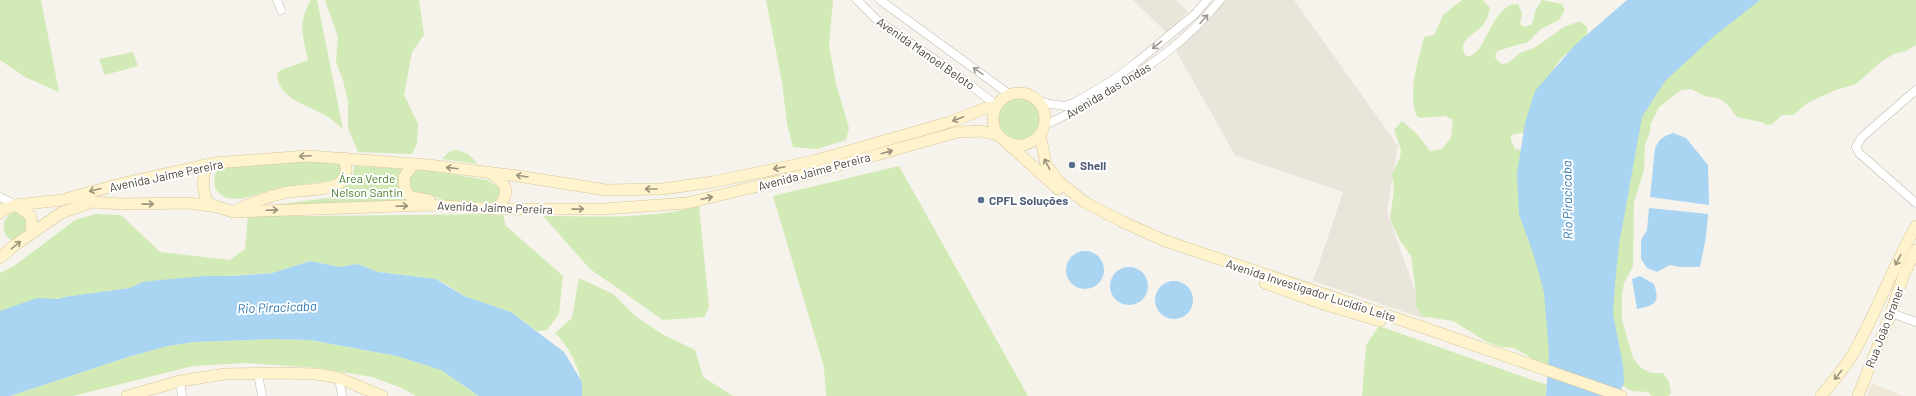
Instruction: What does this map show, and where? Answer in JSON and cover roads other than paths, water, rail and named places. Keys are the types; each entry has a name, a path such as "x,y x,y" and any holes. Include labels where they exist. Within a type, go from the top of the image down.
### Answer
{"main road":[{"path":"1024,93 1037,100 1044,111 1042,130 1028,144 1020,145 1002,138 992,121 996,106 1009,94 1024,93"},
{"name":"Avenida Jaime Pereira","path":"0,213 4,209 16,205 62,200 124,182 206,165 308,156 414,164 490,173 606,190 662,189 714,182 814,161 950,122 986,108 996,106"},
{"name":"Avenida Investigador Lucídio Leite","path":"1042,130 1046,164 1058,181 1086,202 1120,221 1163,240 1419,326 1598,396"},
{"name":"Avenida Jaime Pereira","path":"0,258 32,232 60,213 92,202 122,204 189,203 218,207 233,212 452,205 497,209 604,209 687,203 808,174 958,132 981,131 1002,138"},
{"name":"Avenida Investigador Lucídio Leite","path":"1002,138 1062,194 1098,218 1155,243 1323,304 1413,331 1537,372 1621,396"},
{"path":"233,212 260,199 286,192 331,187 339,183 345,177 347,167 344,158"},
{"path":"414,164 404,177 405,190 411,197 452,205"},
{"path":"206,165 203,182 203,194 208,204 218,207"},
{"path":"490,173 503,181 506,192 504,200 497,209"},
{"path":"16,205 31,216 32,232"},
{"path":"1821,396 1846,365 1860,342 1895,264 1916,226"},
{"name":"Rua João Graner","path":"1858,396 1914,257"},
{"path":"127,396 180,381 225,374 278,373 317,374 339,378 382,396"}],"street":[{"path":"277,0 281,10"},
{"name":"Avenida Manoel Beloto","path":"857,0 877,20 952,71 996,106"},
{"name":"Avenida Manoel Beloto","path":"880,0 1009,94"},
{"name":"Avenida das Ondas","path":"1037,100 1065,106 1076,102 1113,80 1131,67 1188,20 1207,0"},
{"name":"Avenida das Ondas","path":"1042,130 1057,120 1121,85 1156,61 1192,32 1220,0"},
{"path":"1156,61 1161,53 1188,28 1188,20"},
{"path":"1916,90 1861,138 1856,147 1859,153 1916,203"},
{"path":"0,197 16,205"},
{"path":"1891,313 1916,322"},
{"path":"258,374 262,396"},
{"path":"339,378 342,396"},
{"path":"180,381 182,396"}],"water":[{"name":"Rio Piracicaba","path":"1627,0 1760,0 1712,38 1665,81 1642,117 1619,245 1615,284 1613,314 1623,365 1624,383 1618,396 1546,396 1549,352 1544,293 1534,256 1519,214 1517,174 1525,123 1535,91 1575,45"},
{"path":"1673,133 1686,138 1708,165 1709,205 1650,197 1655,148 1662,138"},
{"path":"1649,208 1708,214 1706,237 1700,267 1680,267 1670,265 1657,272 1647,268 1641,259 1641,240 1647,230"},
{"path":"1081,251 1089,251 1099,256 1103,263 1103,277 1099,284 1089,289 1081,289 1071,284 1069,281 1066,274 1066,266 1071,256 1074,254"},
{"name":"Rio Piracicaba","path":"311,261 339,267 358,264 378,272 436,279 464,296 511,312 564,352 582,382 582,396 479,396 441,370 397,356 310,340 273,339 194,342 168,346 131,356 10,396 0,396 0,311 37,298 58,299 130,288 142,282 160,280 272,273"},
{"path":"1125,267 1133,267 1143,272 1147,279 1147,293 1143,300 1133,305 1125,305 1115,300 1113,297 1110,290 1110,282 1115,272 1118,270"},
{"path":"1640,276 1654,284 1657,295 1655,302 1649,306 1637,309 1632,279"},
{"path":"1170,281 1178,281 1188,286 1192,293 1192,307 1188,314 1178,319 1170,319 1160,314 1158,311 1155,304 1155,296 1160,286 1163,284"}],"place":[{"name":"Shell","path":"1072,165"},
{"name":"CPFL Soluções","path":"981,200"}],"park label":[{"name":"Área Verde Nelson Santin","path":"367,185"}]}
